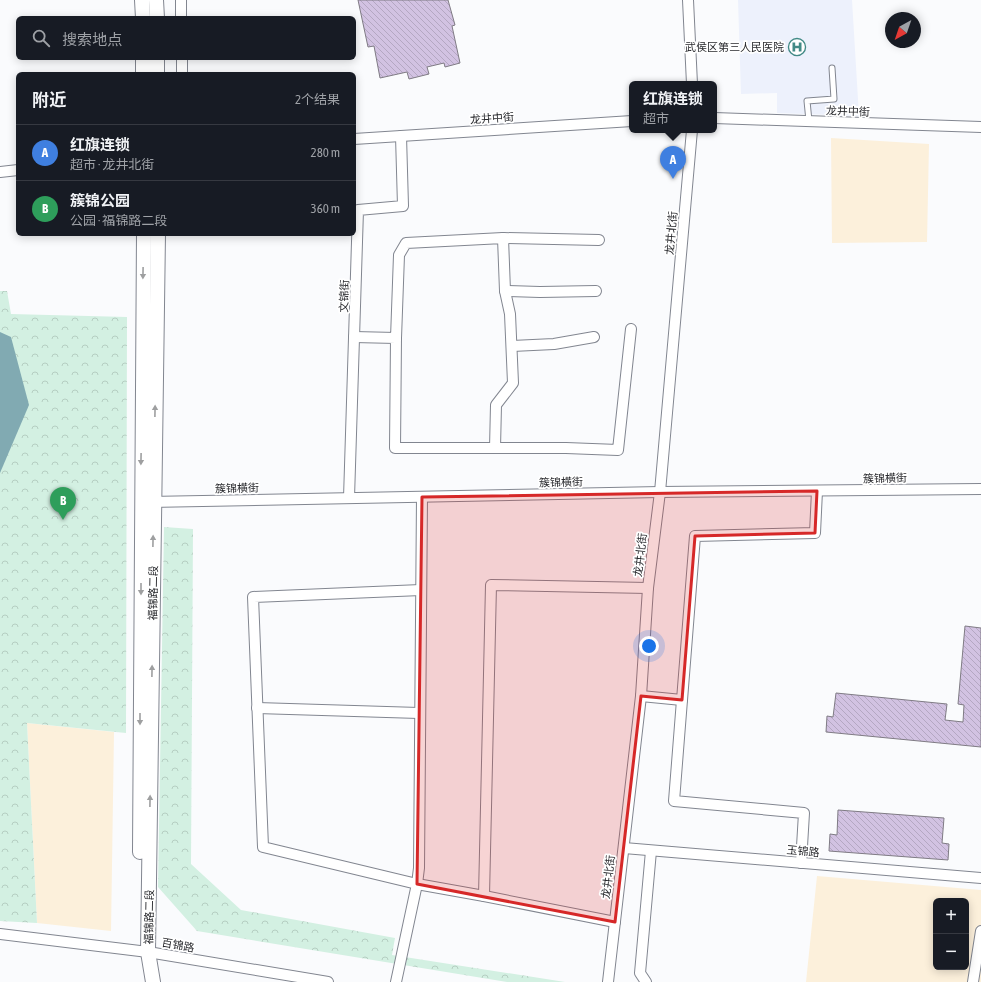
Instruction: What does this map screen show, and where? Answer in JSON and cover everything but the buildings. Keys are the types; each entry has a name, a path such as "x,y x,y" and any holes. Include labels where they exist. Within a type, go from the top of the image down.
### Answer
{"street":[{"path":"142,0 143,16"},
{"path":"156,0 156,16"},
{"path":"181,0 181,16"},
{"path":"688,0 692,81"},
{"path":"143,60 143,72"},
{"path":"157,60 157,72"},
{"path":"182,60 182,72"},
{"name":"龙井中街","path":"717,118 981,127"},
{"name":"龙井中街","path":"356,139 629,121"},
{"name":"龙井北街","path":"608,982 641,696 648,588 660,492 692,133"},
{"name":"文锦街","path":"349,498 358,210 403,206 401,136"},
{"path":"0,172 16,170"},
{"name":"福锦路二段","path":"144,236 147,502 144,951"},
{"name":"福锦路二段","path":"147,502 158,236"},
{"path":"495,448 496,406 513,383 510,314 505,291 503,238"},
{"path":"599,240 503,238 406,243 399,255 396,338 395,448 566,448 618,450 631,329"},
{"path":"505,291 596,291"},
{"path":"354,337 396,338"},
{"path":"512,346 554,344 594,337"},
{"name":"簇锦横街","path":"147,502 660,492 981,489"},
{"path":"801,863 804,813 674,801 695,536 815,533 817,491"},
{"path":"396,982 417,884 419,868 419,713 422,497"},
{"path":"484,896 491,585 648,588"},
{"path":"421,590 253,597 263,847 417,884 615,922"},
{"path":"641,696 682,700"},
{"path":"257,708 419,713"},
{"name":"玉锦路","path":"624,848 981,878"},
{"path":"646,982 640,973 651,851"},
{"path":"973,982 981,931"},
{"name":"百锦路","path":"0,934 144,951 328,982"},
{"path":"144,951 145,982"},
{"path":"144,951 153,982"}],"lane":[{"path":"809,121 807,100 834,99 832,68"}],"highlighted area":[{"path":"817,491 815,533 695,536 682,700 641,696 615,922 417,884 422,497"}],"shaded area":[{"name":"武侯区第三人民医院","path":"738,0 852,0 859,116 777,113 777,93 741,94"},
{"path":"831,138 929,144 927,242 832,243"},
{"path":"27,723 114,732 111,931 37,923"},
{"path":"817,876 981,890 981,982 806,982"}],"green space":[{"path":"0,291 7,291 11,314 127,317 126,733 27,723 37,923 0,921"},
{"path":"164,527 193,529 191,864 241,910 395,938 392,955 565,982 507,982 197,931 158,887"}],"water":[{"path":"0,332 11,337 29,405 0,473"}],"place":[{"name":"武侯区第三人民医院","path":"797,47"},
{"name":"红旗连锁","path":"673,179"},
{"name":"簇锦公园","path":"63,520"}]}
